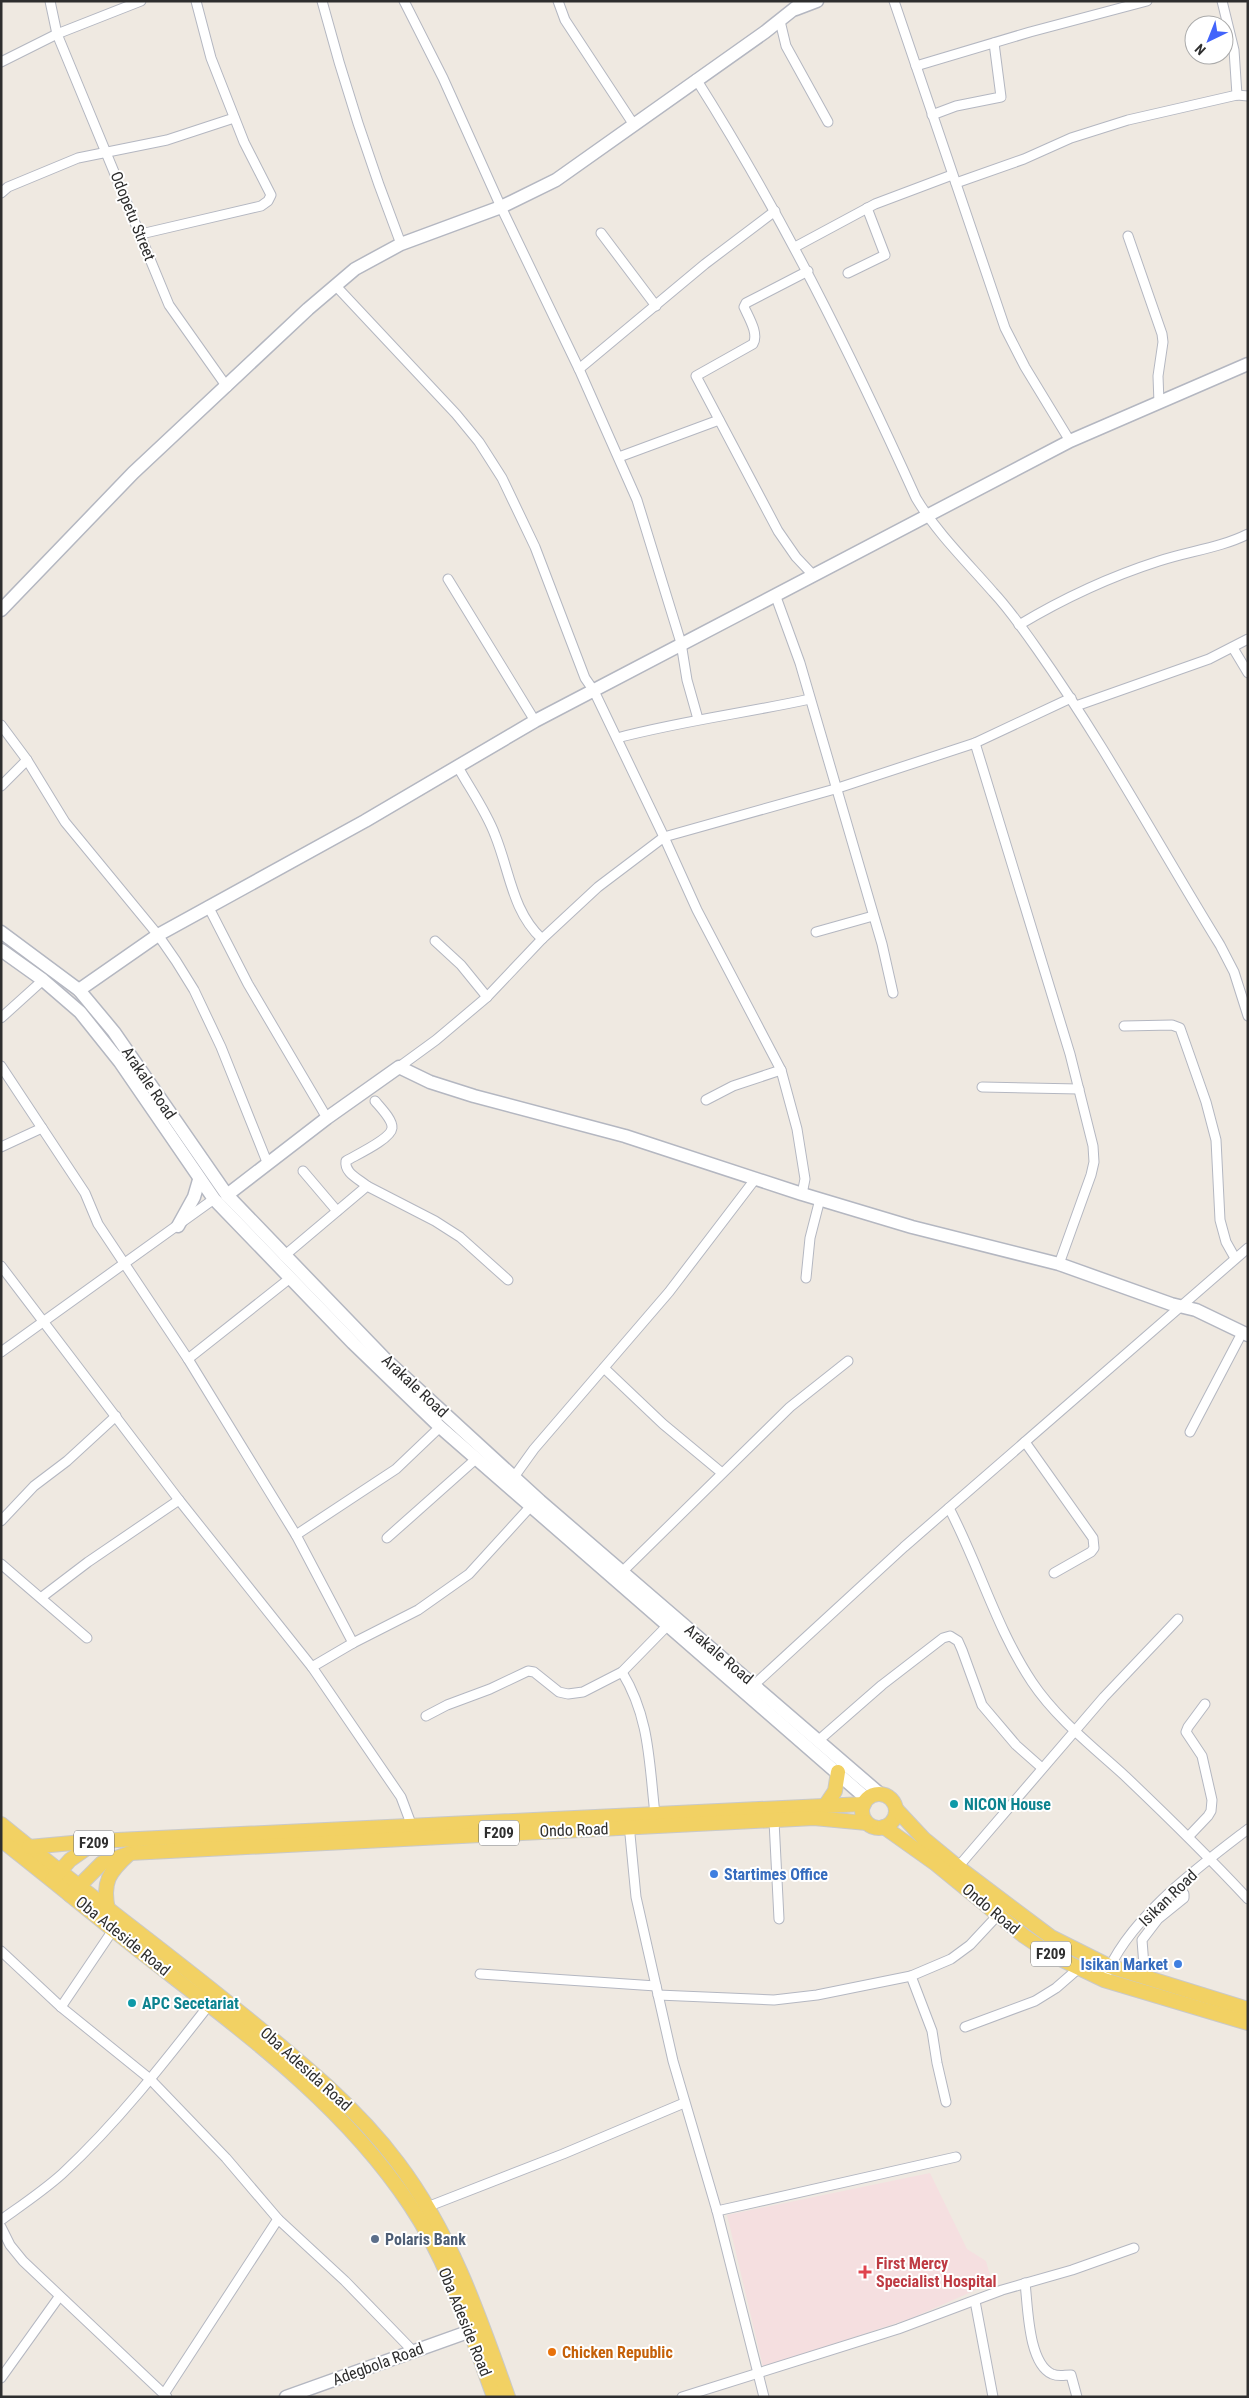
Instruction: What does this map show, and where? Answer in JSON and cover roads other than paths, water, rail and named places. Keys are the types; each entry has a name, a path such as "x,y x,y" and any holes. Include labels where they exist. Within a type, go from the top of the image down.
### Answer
{"main road":[{"path":"1,610 22,592 133,473 355,268 401,244 501,207 556,180 800,5 817,1"},
{"path":"79,990 158,934 366,821 535,721 680,643 776,597 1070,441 1248,364"},
{"name":"Arakale Road","path":"1,932 79,990 114,1032 199,1180 284,1256 440,1427 477,1458 511,1481 531,1506 870,1799"},
{"name":"Arakale Road","path":"1,950 43,980 80,1012 120,1062 146,1089 220,1197 289,1278 511,1481 623,1571 819,1740 870,1799"},
{"path":"220,1197 399,1067 430,1082 474,1096 625,1136 802,1194 912,1227 1059,1264 1196,1310 1245,1334"},
{"path":"178,1226 194,1197 199,1180"},
{"path":"826,1806 835,1791 838,1772"},
{"name":"F209","path":"870,1799 891,1798 896,1809"},
{"path":"867,1823 862,1814 870,1799"},
{"name":"Ondo Road","path":"629,1822 655,1814 826,1806 870,1799"},
{"path":"884,1827 893,1821 896,1809"},
{"name":"Ondo Road","path":"896,1809 911,1826 958,1867 1050,1937 1109,1966 1145,1979 1248,2009"},
{"name":"Ondo Road","path":"97,1841 414,1832 629,1822 774,1821 814,1818 867,1823"},
{"name":"F209","path":"867,1823 872,1826 884,1827"},
{"name":"Oba Adesida Road","path":"1,1824 29,1847 56,1875 74,1890 108,1910 223,1998 334,2092 367,2126 398,2163 427,2206 458,2267 476,2328 508,2397"},
{"name":"Ondo Road","path":"884,1827 943,1870 1024,1936 1052,1955 1104,1980 1248,2023"},
{"name":"Ondo Road","path":"130,1853 414,1832"},
{"path":"1,1840 56,1875"},
{"path":"29,1847 97,1841"},
{"name":"F209","path":"56,1875 97,1841"},
{"path":"108,1910 105,1896 108,1878 130,1853"},
{"name":"F209","path":"74,1890 102,1863 130,1853"},
{"name":"Oba Adeside Road","path":"74,1890 113,1930 209,2004 267,2052 331,2110 384,2168 430,2238 476,2328 494,2397"},
{"name":"Adegbola Road","path":"286,2397 476,2328"}],"street":[{"name":"Odopetu Street","path":"50,1 58,34 141,234 168,305 194,345 226,387"},
{"path":"1,62 58,34 141,1"},
{"path":"141,234 261,206 268,201 271,195 269,187 244,142 234,118 211,58 196,1"},
{"path":"322,1 344,81 379,188 401,244"},
{"path":"404,1 443,78 501,207 579,369 637,500 680,643 687,680 698,719"},
{"path":"558,1 565,20 634,125"},
{"path":"894,1 1005,328 1025,367 1070,441"},
{"path":"916,66 1147,1"},
{"path":"1222,1 1234,50 1237,95"},
{"path":"780,21 786,46 828,122"},
{"path":"932,115 956,106 1002,97 994,43"},
{"path":"696,79 739,147 808,271 836,326 916,498 928,517 995,594 1019,625 1073,702 1220,945 1234,972 1248,1016"},
{"path":"795,247 867,208 954,179 1024,159 1071,138 1128,120 1237,95 1248,96"},
{"path":"1,193 8,187 70,162 106,152 167,140 234,118"},
{"path":"848,273 884,255 867,208"},
{"path":"579,369 705,264 774,212"},
{"path":"601,233 656,306"},
{"path":"1128,236 1162,334 1163,342 1158,376 1159,403"},
{"path":"808,271 746,303 744,308 756,341 696,376 778,531 796,557 814,576"},
{"path":"335,285 456,414 498,471 536,547 585,678 594,690 664,836 696,910 780,1070 797,1129 805,1180 802,1194"},
{"path":"619,457 719,420"},
{"path":"1019,625 1074,592 1161,560 1213,547 1248,534"},
{"path":"448,579 535,721"},
{"path":"776,597 800,663 873,916 893,993"},
{"path":"399,1067 436,1040 487,997 542,939 598,887 664,836 835,789 975,743 1073,702 1209,659 1248,639"},
{"path":"1233,648 1248,673"},
{"path":"617,738 698,719 728,716 810,699"},
{"path":"1,724 27,760 65,822 158,934 194,990 268,1162"},
{"path":"975,743 1079,1089 1093,1146 1094,1162 1059,1264"},
{"path":"1,786 27,760"},
{"path":"458,767 495,834 504,869 521,914 529,928 542,939"},
{"path":"208,906 248,984 327,1118"},
{"path":"816,932 873,916"},
{"path":"435,941 461,965 487,997"},
{"path":"1,1018 43,980"},
{"path":"1124,1026 1172,1026 1180,1028 1206,1102 1214,1132 1220,1220 1226,1242 1234,1258"},
{"path":"1,1066 85,1193 98,1224 188,1359 296,1535 353,1643"},
{"path":"706,1100 732,1086 780,1070"},
{"path":"982,1087 1079,1089"},
{"path":"375,1101 391,1123 392,1129 388,1136 346,1161 348,1171 368,1186 435,1221 460,1237 508,1280"},
{"path":"1,1147 42,1128"},
{"path":"303,1171 337,1211"},
{"path":"511,1481 534,1449 669,1292 756,1178"},
{"path":"284,1256 368,1186"},
{"path":"1,1352 220,1197"},
{"path":"806,1278 810,1238 820,1199"},
{"path":"755,1684 822,1621 949,1508 1234,1258 1248,1248"},
{"path":"1,1266 179,1500 312,1667 401,1797 414,1832"},
{"path":"188,1359 289,1278"},
{"path":"1190,1432 1245,1334"},
{"path":"623,1571 790,1407 848,1361"},
{"path":"604,1368 663,1424 722,1473"},
{"path":"1,1521 34,1486 67,1461 116,1416"},
{"path":"296,1535 396,1469 440,1427"},
{"path":"1025,1442 1094,1538 1094,1548 1091,1552 1054,1573"},
{"path":"387,1538 477,1458"},
{"path":"42,1597 88,1562 179,1500"},
{"path":"312,1667 353,1643 418,1610 454,1585 490,1553 531,1506"},
{"path":"949,1508 966,1541 1014,1652 1033,1683 1075,1731 1189,1836 1248,1899"},
{"path":"1,1564 42,1597 87,1638"},
{"path":"958,1867 1042,1768 1178,1619"},
{"path":"426,1716 458,1700 490,1689 521,1673 534,1672 554,1689 568,1694 583,1692 622,1672 668,1625"},
{"path":"819,1740 882,1685 943,1638 950,1636 958,1641 982,1705 1016,1744 1042,1768"},
{"path":"622,1672 635,1694 648,1740 655,1814"},
{"path":"1189,1836 1212,1811 1212,1800 1202,1756 1186,1732 1205,1704"},
{"path":"774,1821 780,1919"},
{"path":"629,1822 636,1897 657,1991 684,2103 717,2211 764,2397"},
{"name":"Isikan Road","path":"1104,1980 1109,1966 1134,1931 1176,1887 1210,1858 1248,1830"},
{"path":"1145,1979 1142,1940 1158,1919 1186,1896 1176,1887"},
{"path":"480,1974 774,2000 817,1995 911,1976 951,1959 970,1945 998,1915"},
{"path":"61,2007 113,1930"},
{"path":"1,1951 61,2007 150,2079 226,2158 278,2219 345,2281 413,2351"},
{"path":"965,2028 1034,2001 1056,1988 1079,1968"},
{"path":"911,1976 932,2031 936,2063 946,2102"},
{"path":"1,2220 60,2175 89,2147 150,2079 209,2004"},
{"path":"427,2206 563,2154 684,2103"},
{"path":"717,2211 956,2157"},
{"path":"1,2227 10,2245 23,2261 166,2396 278,2219"},
{"path":"682,2397 898,2330 1025,2283 1072,2270 1134,2248"},
{"path":"1025,2283 1035,2355 1043,2369 1051,2374 1071,2376 1078,2397"},
{"path":"1,2378 59,2297"},
{"path":"975,2301 993,2397"}],"place":[{"name":"NICON House","path":"954,1804"},
{"name":"Startimes Office","path":"714,1874"},
{"name":"Isikan Market","path":"1178,1964"},
{"name":"APC Secetariat","path":"132,2003"},
{"name":"Polaris Bank","path":"375,2239"},
{"name":"First Mercy Specialist Hospital","path":"865,2272"},
{"name":"Chicken Republic","path":"552,2352"}]}
